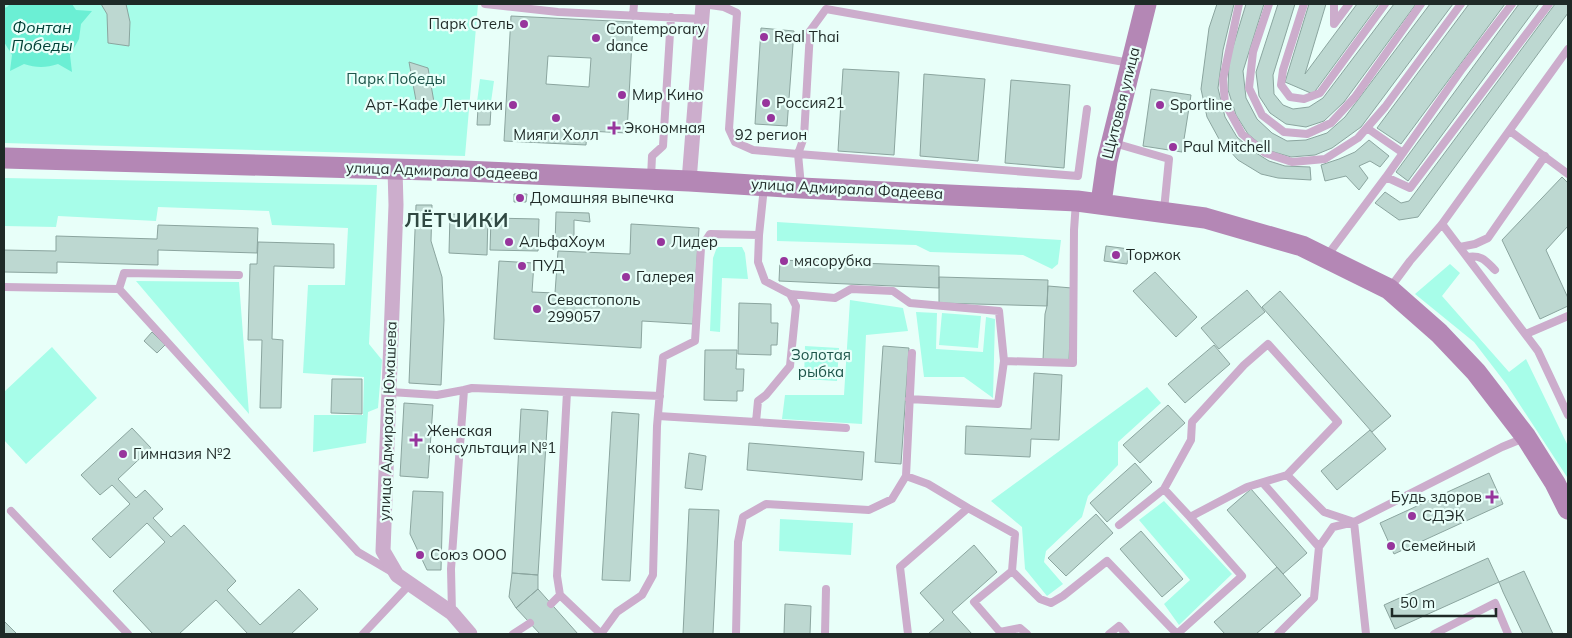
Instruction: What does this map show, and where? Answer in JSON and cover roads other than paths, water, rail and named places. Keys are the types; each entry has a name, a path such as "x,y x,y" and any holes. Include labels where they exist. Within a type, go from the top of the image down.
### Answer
{"main road":[{"name":"Щитовая улица","path":"1101,203 1111,142 1146,4"},
{"name":"улица Адмирала Фадеева","path":"4,158 395,169 651,179 801,188 1077,200 1205,218 1302,246 1389,289 1439,333 1476,372 1526,437 1555,483 1568,509"}],"street":[{"path":"689,181 703,9"},
{"name":"улица Адмирала Юмашева","path":"395,169 396,205 383,551 397,575 452,613 470,634"}],"lane":[{"path":"485,4 558,12 633,16 671,17 703,9 724,7 737,13 729,130 735,142 753,150 1078,176 1087,109"},
{"path":"558,4 558,12"},
{"path":"633,16 634,4"},
{"path":"1239,4 1223,79 1225,103 1242,134 1265,153 1292,162 1325,160 1358,138 1385,107 1461,4"},
{"path":"1268,4 1253,52 1249,88 1262,115 1284,132 1306,134 1331,123 1355,97 1421,4"},
{"path":"1304,4 1282,70 1281,85 1290,97 1304,99 1320,92 1385,4"},
{"path":"1334,4 1334,24 1349,4"},
{"path":"1325,258 1512,4"},
{"path":"1386,177 1410,188 1549,4"},
{"path":"801,188 798,154 804,138 810,31 826,9 1130,64"},
{"path":"651,179 652,156 663,146 671,17"},
{"path":"1389,289 1442,224 1568,49"},
{"path":"1367,128 1403,153"},
{"path":"1510,130 1568,174"},
{"path":"1111,142 1169,160 1163,212"},
{"path":"1460,247 1475,244 1488,238 1545,156"},
{"path":"764,186 758,262 764,281 790,294 835,298 851,289 894,291 910,303 999,311 1004,361 998,404 909,399"},
{"path":"1004,361 1073,363 1074,230 1077,200"},
{"path":"1442,224 1538,351 1568,415"},
{"path":"567,392 557,576 560,595 601,634 617,612 642,595 653,574 658,416 663,357 696,340 701,248 710,234 759,235"},
{"path":"1467,257 1475,256 1482,258 1495,270"},
{"path":"119,289 124,273 239,275"},
{"path":"4,287 119,289 358,552 397,575"},
{"path":"756,422 758,401 766,395 790,366 796,306 790,294"},
{"path":"1526,334 1568,316"},
{"path":"1119,525 1164,489 1191,440 1192,422 1244,365 1268,344 1338,422 1287,475 1247,487 1190,517"},
{"path":"736,634 738,542 743,517 766,504 869,510 892,499 906,476 912,353"},
{"path":"390,392 437,395 472,388 660,396"},
{"path":"452,613 451,569 464,390"},
{"path":"658,416 846,428"},
{"path":"1278,634 1314,598 1319,547 1333,528 1354,522 1502,447 1526,437"},
{"path":"1287,475 1324,512 1354,522"},
{"path":"906,476 928,484 1015,534 1012,570 974,602 1000,632 1020,628 1027,634"},
{"path":"1263,483 1319,547"},
{"path":"1012,570 1040,599 1051,603 1063,596 1107,561 1177,634 1242,576 1164,489"},
{"path":"908,634 900,567 968,508"},
{"path":"11,511 128,634"},
{"path":"1354,522 1366,634"},
{"path":"363,634 411,583"},
{"path":"825,634 826,589"},
{"path":"551,604 560,595"},
{"path":"1434,634 1494,603 1508,634"},
{"path":"513,634 530,623"},
{"path":"1109,634 1119,626 1126,634"}],"water":[{"name":"Фонтан Победы","path":"10,4 72,4 76,10 92,11 81,24 79,39 70,55 72,72 58,64 41,67 24,64 10,71 12,55 4,42 4,8"}],"place":[{"name":"Парк Отель","path":"524,24"},
{"name":"Real Thai","path":"764,37"},
{"name":"Contemporary dance","path":"596,38"},
{"name":"Мир Кино","path":"622,95"},
{"name":"Россия21","path":"766,103"},
{"name":"Арт-Кафе Летчики","path":"513,105"},
{"name":"Sportline","path":"1160,105"},
{"name":"Мияги Холл","path":"556,118"},
{"name":"92 регион","path":"771,118"},
{"name":"Экономная","path":"614,128"},
{"name":"Paul Mitchell","path":"1173,147"},
{"name":"Домашняя выпечка","path":"520,198"},
{"name":"АльфаХоум","path":"509,242"},
{"name":"Лидер","path":"661,242"},
{"name":"Торжок","path":"1116,255"},
{"name":"мясорубка","path":"784,261"},
{"name":"ПУД","path":"522,266"},
{"name":"Галерея","path":"626,277"},
{"name":"Севастополь 299057","path":"537,309"},
{"name":"Женская консультация №1","path":"416,440"},
{"name":"Гимназия №2","path":"123,454"},
{"name":"Будь здоров","path":"1492,497"},
{"name":"СДЭК","path":"1412,516"},
{"name":"Семейный","path":"1391,546"},
{"name":"Союз ООО","path":"420,555"}],"district":[{"name":"ЛЁТЧИКИ","path":"457,220"}],"park label":[{"name":"Парк Победы","path":"396,79"},
{"name":"Золотая рыбка","path":"821,364"}]}
